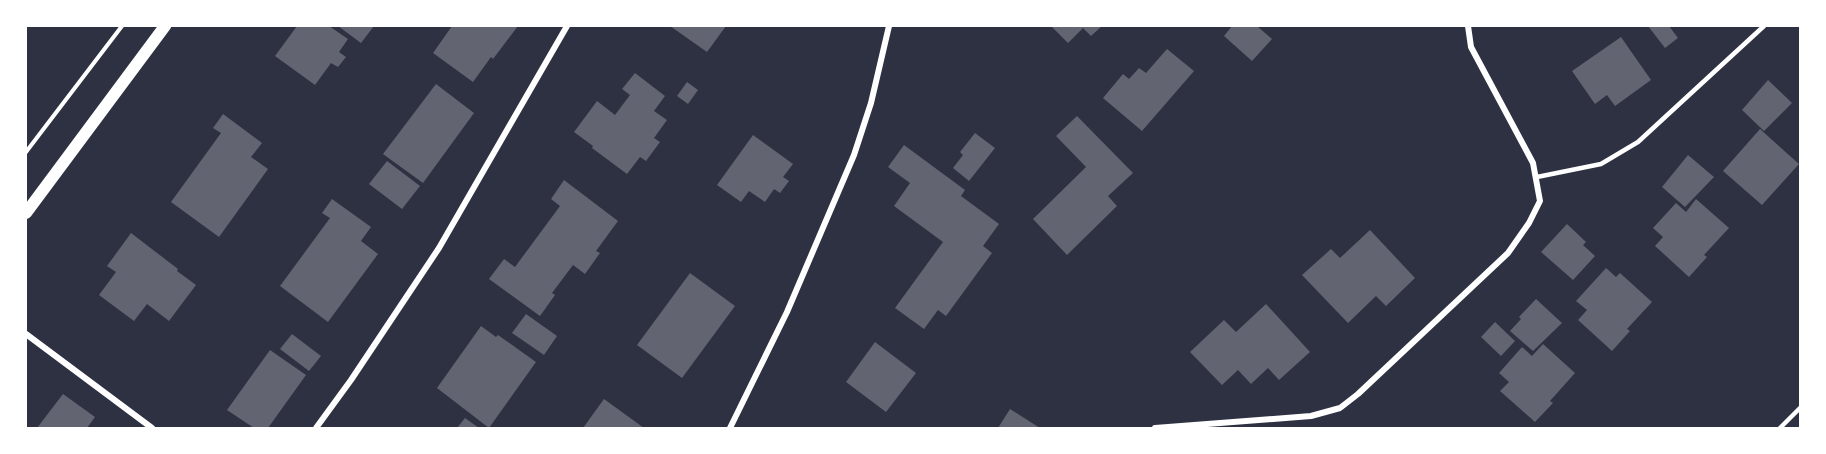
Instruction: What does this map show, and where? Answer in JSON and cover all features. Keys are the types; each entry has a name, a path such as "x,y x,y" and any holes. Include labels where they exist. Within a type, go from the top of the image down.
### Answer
{"main road":[{"path":"26,213 165,26"}],"street":[{"path":"316,429 439,248 567,26"},
{"path":"730,429 787,312 850,165 871,103 889,26"},
{"path":"1155,429 1311,416 1340,408 1358,394 1508,253 1529,223 1540,201 1537,177 1533,163 1471,46 1468,26"},
{"path":"26,334 152,429"}],"lane":[{"path":"1537,177 1601,164 1638,142 1764,26"},
{"path":"1780,429 1800,408"}],"path":[{"path":"26,152 122,26"}],"building":[{"path":"297,26 329,26 348,39 339,52 346,57 338,67 331,63 315,85 275,56"},
{"path":"338,26 374,26 361,43"},
{"path":"452,26 518,26 473,82 433,53"},
{"path":"670,26 726,26 707,52"},
{"path":"1051,26 1102,26 1091,36 1083,28 1068,43"},
{"path":"1232,26 1257,26 1272,39 1252,61 1224,36"},
{"path":"1648,26 1669,26 1678,38 1665,48"},
{"path":"1621,37 1651,80 1615,106 1607,95 1595,104 1572,71"},
{"path":"1167,49 1194,71 1142,131 1103,98 1123,74 1129,79 1139,68 1146,73"},
{"path":"635,73 665,96 654,111 667,120 654,138 660,142 646,161 640,157 627,174 574,132 597,101 615,115 630,95 622,89"},
{"path":"1768,80 1792,103 1764,131 1742,110"},
{"path":"687,82 698,90 688,104 677,96"},
{"path":"436,84 474,113 423,183 383,154"},
{"path":"223,114 262,143 251,157 268,169 219,237 171,202 221,133 213,128"},
{"path":"1077,116 1133,173 1108,196 1117,206 1067,255 1033,219 1086,167 1056,136"},
{"path":"1760,129 1799,164 1762,205 1723,171"},
{"path":"975,133 995,148 969,181 953,168 963,155 960,152"},
{"path":"753,135 793,164 783,177 789,181 780,193 774,189 765,202 749,191 741,202 717,185"},
{"path":"904,145 965,190 961,196 999,224 983,246 992,253 946,316 938,310 924,329 895,308 943,242 894,206 910,183 888,167"},
{"path":"1688,155 1714,177 1685,207 1662,187"},
{"path":"387,161 420,186 402,209 369,184"},
{"path":"564,180 618,221 596,251 600,253 585,274 573,265 552,293 555,295 540,316 489,279 504,259 515,267 560,206 551,199"},
{"path":"332,199 371,227 361,241 378,254 328,322 280,286 330,218 322,213"},
{"path":"1696,199 1729,228 1704,255 1707,257 1689,277 1655,246 1663,237 1653,228 1676,203 1686,212"},
{"path":"1567,224 1586,242 1583,245 1595,256 1573,280 1541,252"},
{"path":"1370,230 1415,278 1386,306 1376,296 1348,323 1302,275 1331,249 1340,258"},
{"path":"131,233 196,285 169,321 147,304 134,321 99,295 116,272 107,266"},
{"path":"1606,268 1616,277 1620,273 1652,302 1627,329 1630,331 1612,351 1578,320 1587,310 1576,301"},
{"path":"690,273 735,306 682,378 637,345"},
{"path":"1536,299 1562,323 1533,351 1510,331 1521,319 1519,317"},
{"path":"1266,304 1310,352 1279,380 1268,368 1251,384 1238,370 1222,385 1190,352 1224,320 1236,332"},
{"path":"526,314 557,336 544,355 512,333"},
{"path":"1495,322 1515,341 1501,356 1481,337"},
{"path":"481,326 536,362 489,428 437,388"},
{"path":"292,334 321,356 309,371 280,349"},
{"path":"875,342 916,373 886,412 846,382"},
{"path":"1543,344 1575,373 1550,401 1553,403 1535,422 1500,391 1509,382 1499,373 1522,347 1532,356"},
{"path":"270,350 306,375 268,428 254,428 227,410"},
{"path":"63,394 95,417 87,428 37,428"},
{"path":"604,399 644,428 583,428"},
{"path":"1010,409 1040,428 998,428"},
{"path":"465,418 479,428 457,428"}]}
